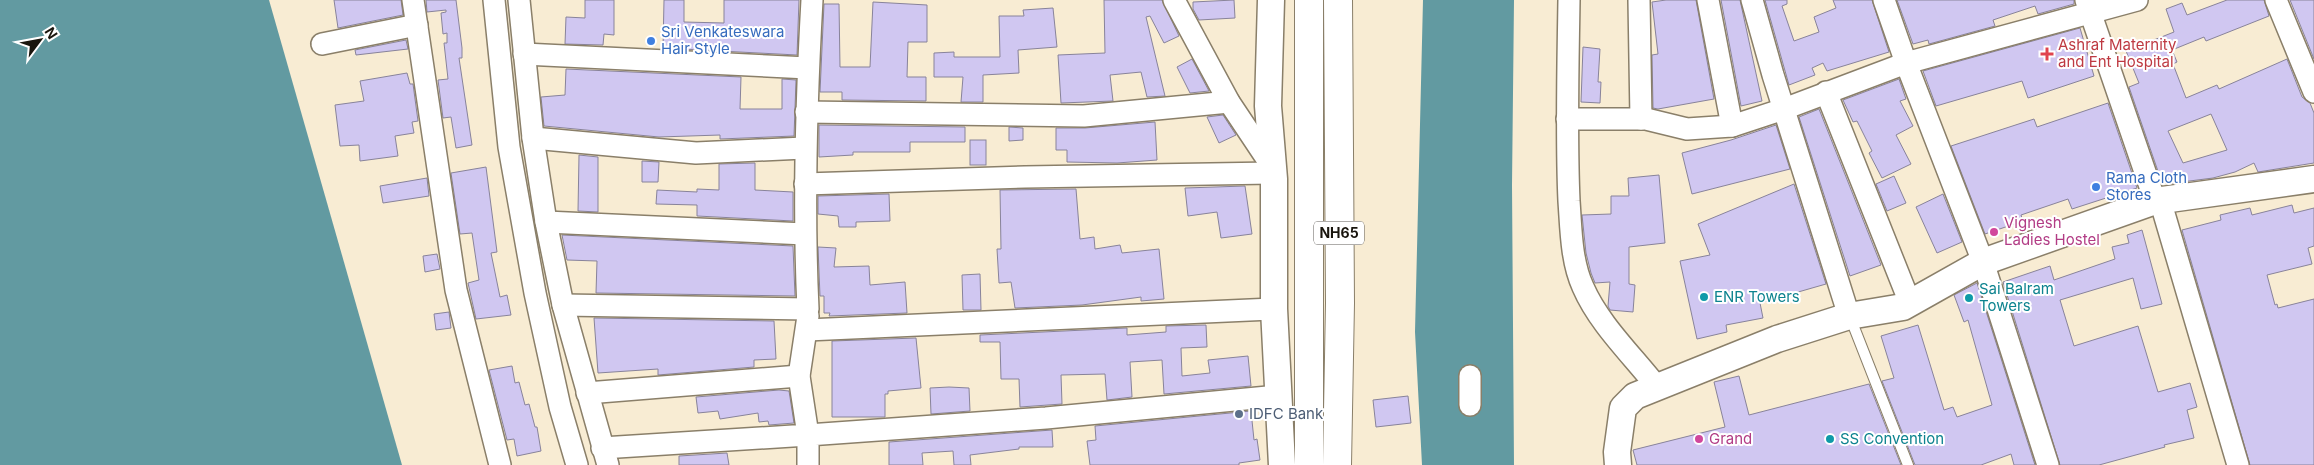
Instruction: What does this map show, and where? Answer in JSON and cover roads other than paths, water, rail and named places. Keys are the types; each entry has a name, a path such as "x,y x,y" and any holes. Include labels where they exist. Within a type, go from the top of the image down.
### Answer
{"highway":[{"name":"NH65","path":"1309,465 1311,289 1310,0"},
{"name":"NH65","path":"1337,465 1340,303 1338,0"}],"street":[{"path":"413,0 456,290 500,465"},
{"path":"494,0 509,147 530,264 560,407 577,465"},
{"path":"519,0 533,138 546,222 563,305 605,456 808,435 1046,418 1278,396"},
{"path":"808,465 808,435 799,376 807,330 808,309 804,234 804,148 812,0"},
{"path":"1174,0 1229,102 1274,171"},
{"path":"1271,0 1268,106 1274,171 1274,309 1282,465"},
{"path":"1569,0 1567,118 1571,230 1582,286 1596,310 1657,387"},
{"path":"1639,0 1641,119"},
{"path":"1708,0 1732,126"},
{"path":"1752,0 1849,316"},
{"path":"1884,0 1906,63 1983,262 2048,465"},
{"path":"1567,118 1641,119 1687,129 1732,126 1784,109 1906,63 2088,6 2138,0"},
{"path":"2276,0 2314,92"},
{"path":"2088,6 2158,200 2238,465"},
{"path":"322,44 417,25"},
{"path":"524,54 808,68"},
{"path":"1826,92 1910,303"},
{"path":"806,112 1084,116 1229,102"},
{"path":"533,138 696,153 804,148"},
{"path":"804,184 1274,171"},
{"path":"1618,465 1617,452 1623,408 1635,396 1777,340 1849,316 1903,307 1983,262 2158,200 2314,179"},
{"path":"546,222 804,234"},
{"path":"563,305 808,309"},
{"path":"807,330 1274,309"},
{"path":"587,393 799,376"},
{"path":"1470,376 1470,405"}],"lane":[{"path":"1849,316 1908,465"}],"water":[{"path":"0,0 269,0 402,465 0,465"},
{"path":"1423,0 1514,0 1512,185 1514,465 1422,465 1415,332"}],"place":[{"name":"Sri Venkateswara Hair Style","path":"651,41"},
{"name":"Ashraf Maternity and Ent Hospital","path":"2047,54"},
{"name":"Rama Cloth Stores","path":"2096,187"},
{"name":"Vignesh Ladies Hostel","path":"1994,232"},
{"name":"ENR Towers","path":"1704,297"},
{"name":"Sai Balram Towers","path":"1969,298"},
{"name":"IDFC Bank","path":"1239,414"},
{"name":"Grand","path":"1699,439"},
{"name":"SS Convention","path":"1830,439"}]}
